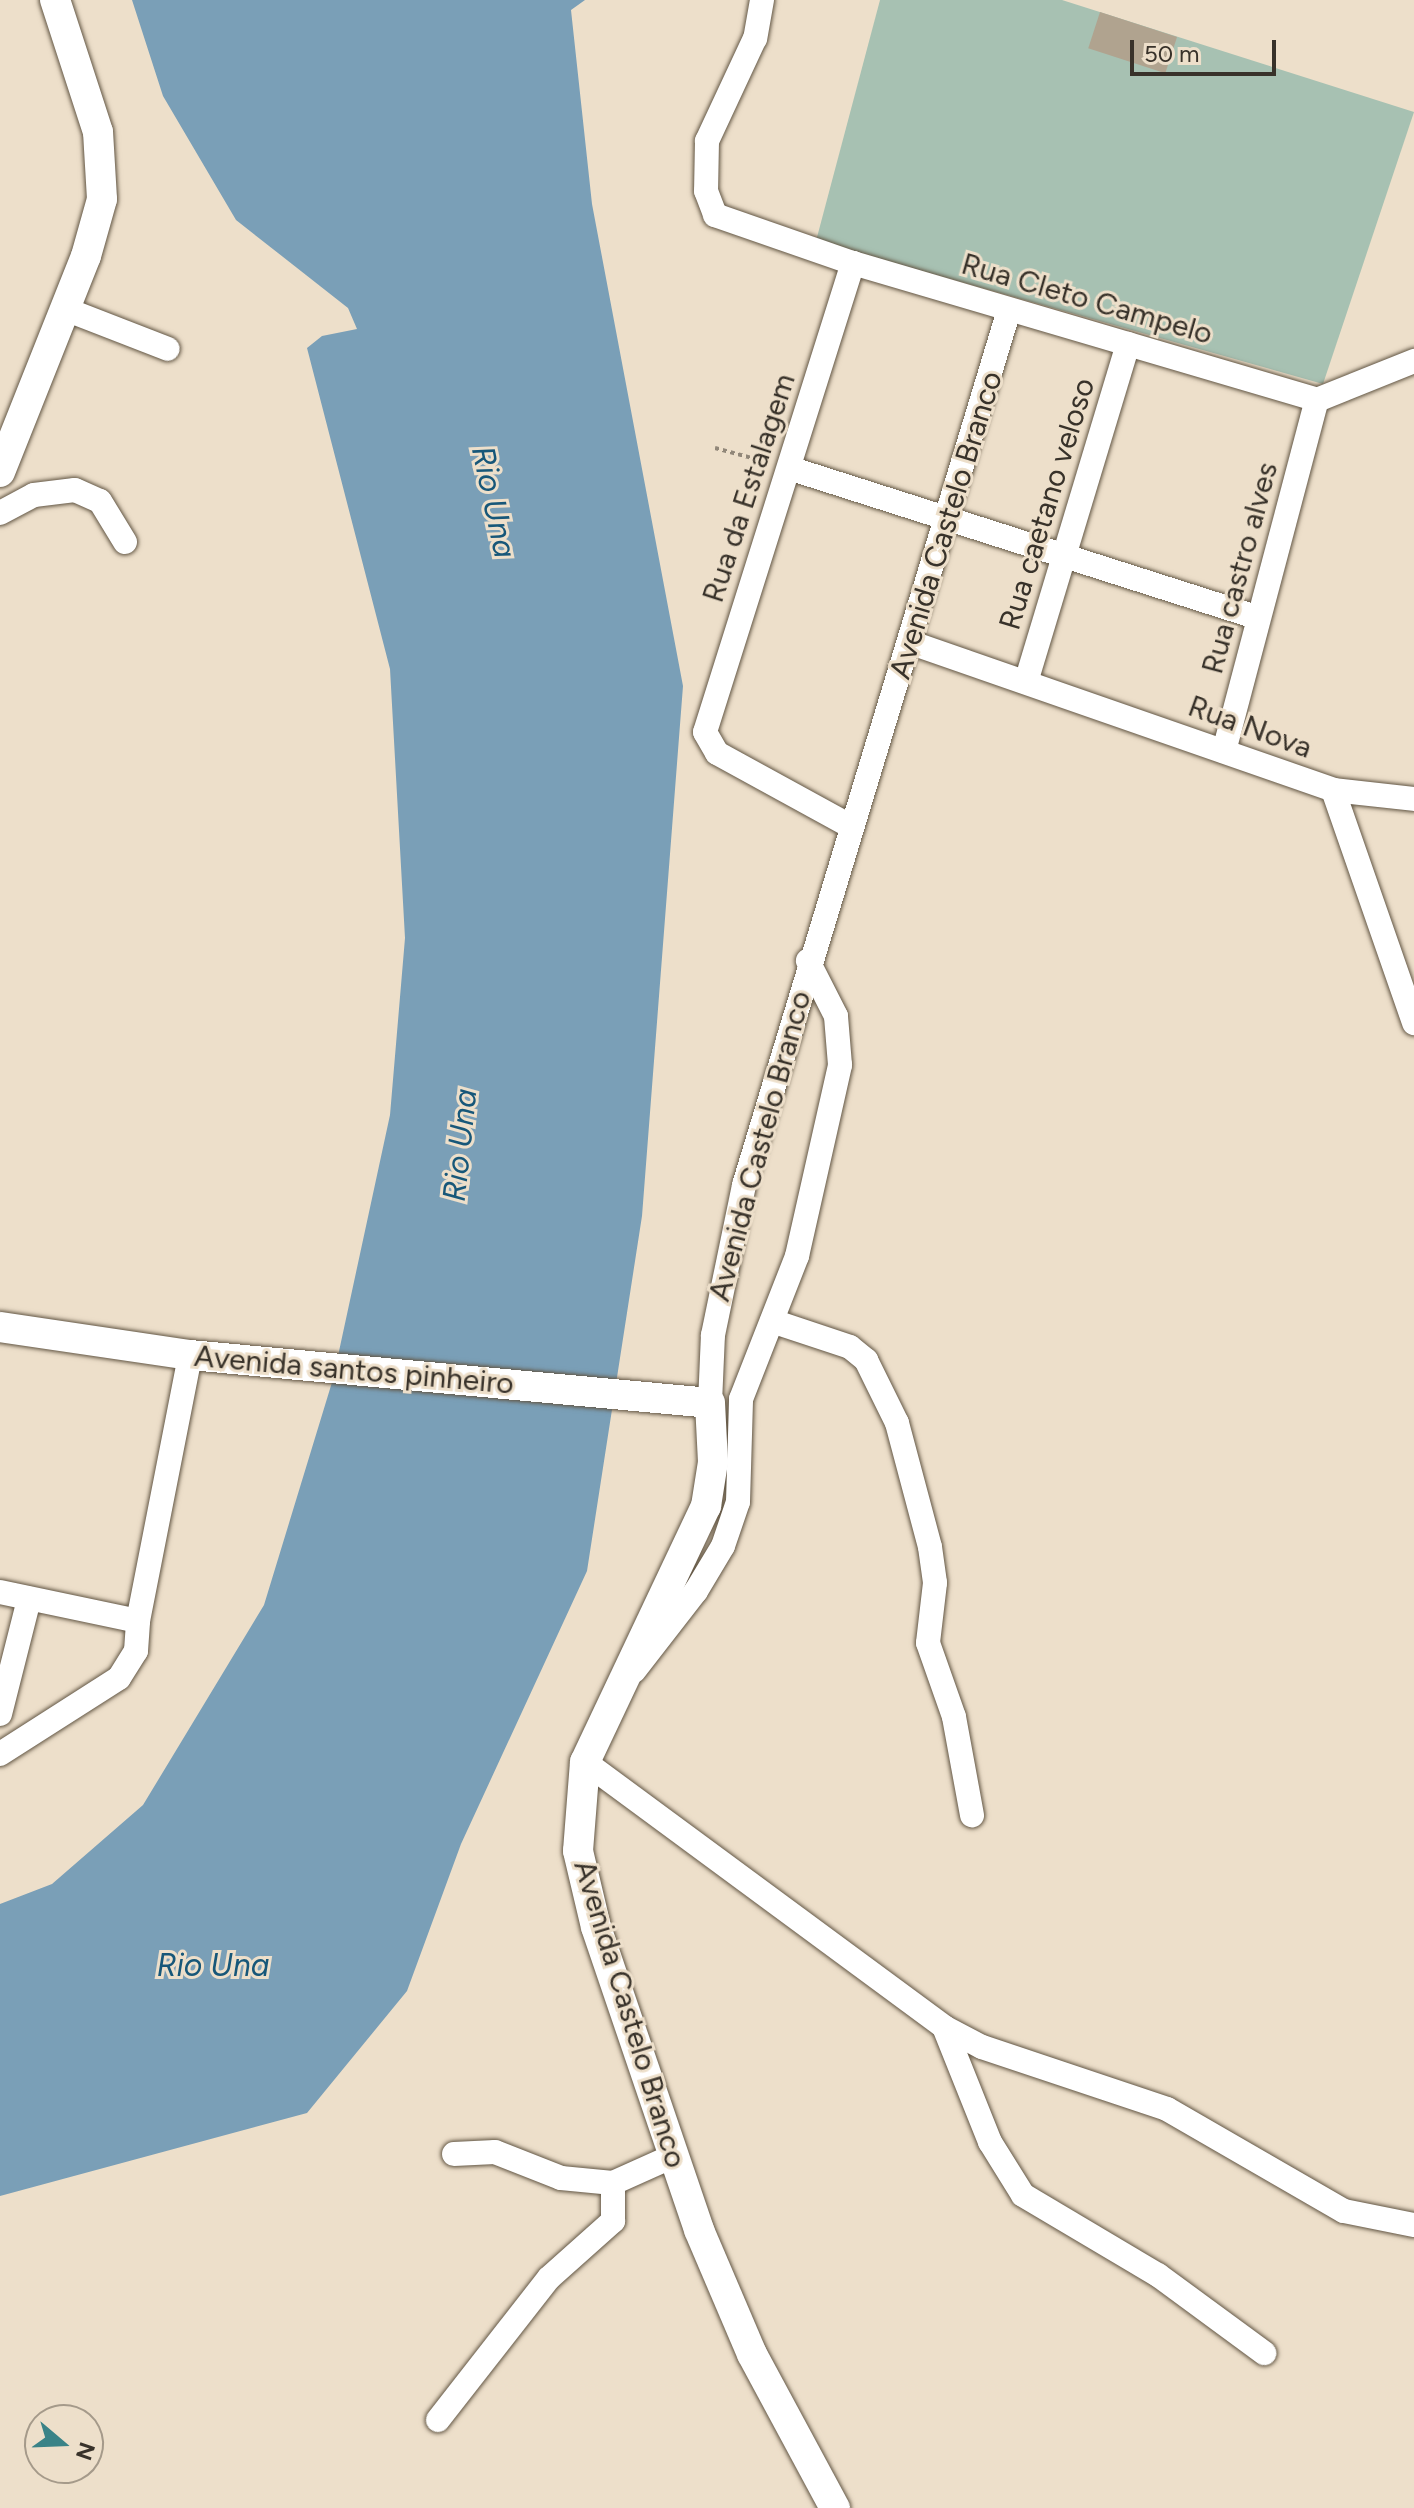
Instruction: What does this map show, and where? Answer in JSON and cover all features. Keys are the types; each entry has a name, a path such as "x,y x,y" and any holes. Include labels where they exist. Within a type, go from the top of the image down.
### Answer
{"street":[{"path":"0,472 97,219 103,177 98,132 55,0"},
{"name":"Rua Cleto Campelo","path":"762,0 755,38 715,116 705,163 715,215 740,228 853,263 1317,400"},
{"name":"Rua da Estalagem","path":"852,827 717,753 705,732 853,263"},
{"path":"65,309 168,349"},
{"name":"Avenida Castelo Branco","path":"835,2508 752,2354 673,2156 584,1882 577,1813 585,1762 706,1506 713,1462 695,1403 727,1249 808,961 912,643 1009,310"},
{"name":"Rua caetano veloso","path":"1026,682 1128,344"},
{"path":"1317,400 1414,361"},
{"name":"Rua castro alves","path":"1224,751 1317,400"},
{"path":"789,468 1258,618"},
{"path":"0,513 34,495 75,490 100,501 125,542"},
{"name":"Rua Nova","path":"912,643 1333,790 1414,1023"},
{"path":"1333,790 1414,799"},
{"name":"Avenida Castelo Branco","path":"624,1681 665,1636 723,1546 738,1502 741,1399 772,1321 811,1201 842,1041 830,998 808,961"},
{"path":"772,1321 850,1347 866,1360 897,1423 930,1547 935,1583 928,1643 954,1717 972,1815"},
{"name":"Avenida santos pinheiro","path":"0,1327 190,1355 695,1403"},
{"path":"0,1754 119,1678 136,1651 138,1621 190,1355"},
{"path":"0,1592 138,1621"},
{"path":"0,1714 29,1599"},
{"path":"585,1762 944,2027 982,2047 1167,2109 1344,2211 1414,2225"},
{"path":"944,2027 990,2142 1023,2195 1158,2275 1264,2353"},
{"path":"454,2154 495,2152 561,2178 613,2183 673,2156"},
{"path":"438,2420 549,2278 613,2221 613,2183"}],"path":[{"path":"715,448 789,468"}],"green space":[{"path":"880,0 1062,0 1414,112 1323,384 816,241"}],"water":[{"name":"Rio Una","path":"132,0 585,0 571,10 592,204 683,686 642,1216 587,1571 461,1844 407,1991 307,2113 0,2196 0,1904 52,1884 143,1805 264,1605 333,1379 390,1115 405,938 390,669 307,348 322,336 357,329 348,308 236,220 163,96"}],"building":[{"path":"1100,12 1177,37 1165,73 1088,48"}]}
